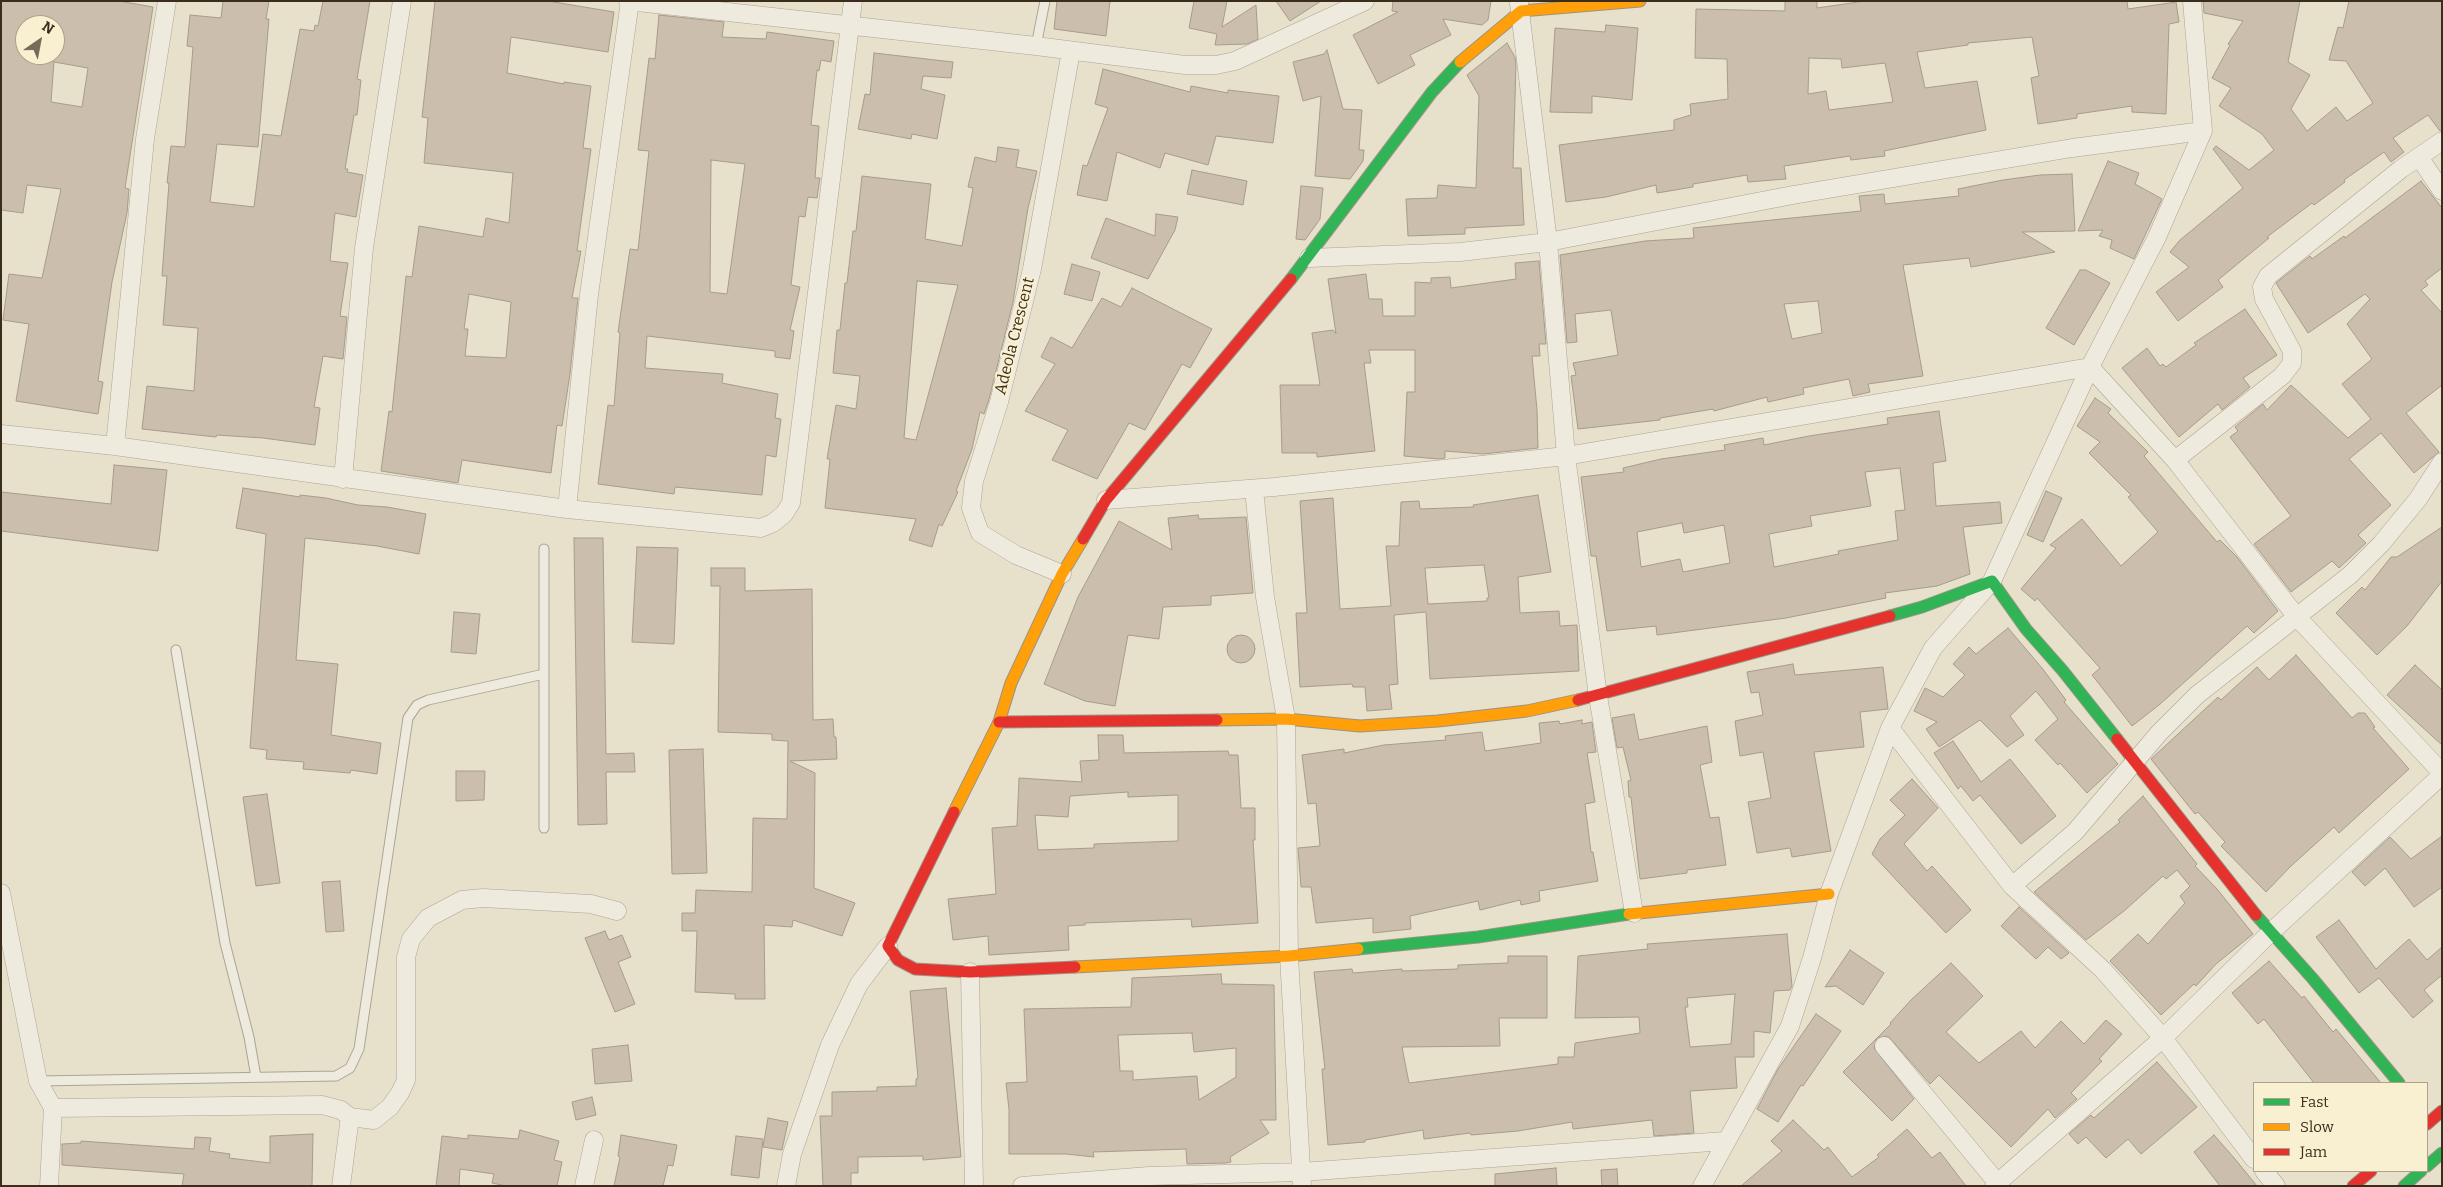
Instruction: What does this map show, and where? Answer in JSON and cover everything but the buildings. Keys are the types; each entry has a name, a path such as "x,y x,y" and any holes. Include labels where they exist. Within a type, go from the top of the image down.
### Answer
{"street":[{"path":"115,446 145,138 167,1"},
{"path":"343,479 364,248 402,1"},
{"path":"567,509 589,295 629,1 1036,46 1185,65 1216,65 1235,61 1365,1"},
{"path":"1,434 115,446 567,509 761,528 773,523 784,514 790,503 853,1"},
{"path":"786,1186 792,1154 830,1045 859,984 888,946 999,722 1011,682 1060,574 1106,500 1309,258 1432,92 1454,67 1520,6 1640,1"},
{"path":"1702,1186 1725,1141 1758,1088 1790,1026 1812,958 1829,894 1890,728 1933,648 1992,581 2090,367 2157,236 2203,131 2192,1"},
{"path":"1520,6 1548,242 1566,456 1598,696 1634,913"},
{"name":"Adeola Crescent","path":"1060,574 1016,555 980,533 971,508 974,481 998,402 1032,269 1071,51"},
{"path":"1309,258 1460,252 1548,242 1794,195 2072,148 2203,131"},
{"path":"2175,460 2282,376 2292,363 2292,351 2264,299 2262,287 2268,276 2442,141"},
{"path":"2419,157 2442,191"},
{"path":"1106,500 1254,489 1566,456 2090,367"},
{"path":"1884,1046 1997,1185 2163,1038 2270,933 2442,774 2296,616 2175,460 2090,367"},
{"path":"2012,886 2075,832 2136,763 2159,733 2197,695 2350,575 2381,544 2418,498 2442,462"},
{"path":"1254,489 1264,598 1286,719 1289,956 1302,1179"},
{"path":"999,722 1286,719 1360,726 1438,721 1527,711 1598,696 1922,607 1992,581"},
{"path":"1992,581 2026,629 2064,671 2270,933 2313,979 2397,1082"},
{"path":"1890,728 2012,886 2103,970 2163,1038 2253,1158"},
{"path":"1,893 38,1081 53,1108 50,1186"},
{"path":"888,946 898,960 915,969 970,972 1289,956 1478,937 1634,913 1829,894"},
{"path":"53,1108 322,1105 341,1110 350,1118 374,1120 390,1107 406,1080 406,956 411,939 428,918 462,900 484,898 584,903 617,911"},
{"path":"970,972 974,1186"},
{"path":"341,1186 350,1118"},
{"path":"584,1186 594,1140"},
{"path":"1022,1186 1148,1176 1302,1179 1725,1141"},
{"path":"2428,1165 2442,1153"},
{"path":"2265,1172 2276,1186"},
{"path":"2353,1186 2370,1172"},
{"path":"2404,1186 2420,1172"}],"lane":[{"path":"1036,46 1045,1"},
{"path":"544,549 544,828"},
{"path":"176,650 226,943 249,1037 256,1077"},
{"path":"38,1081 336,1076 350,1068 359,1049 408,718 417,705 428,700 544,674"}],"traffic: fast":[{"path":"1291,279 1432,92 1460,62"},
{"path":"1890,616 1922,607 1992,581 2026,629 2063,671 2117,739"},
{"path":"1358,949 1478,937 1629,914"},
{"path":"2256,915 2313,979 2398,1082"},
{"path":"2428,1165 2442,1153"},
{"path":"2404,1186 2420,1172"}],"traffic: slow":[{"path":"1460,62 1521,11 1640,1"},
{"path":"954,812 999,722 1011,683 1062,574 1083,539"},
{"path":"1217,720 1286,719 1360,726 1438,721 1527,711 1578,700"},
{"path":"1629,914 1829,894"},
{"path":"1075,967 1289,956 1358,949"}],"traffic: jam":[{"path":"1083,539 1106,500 1291,279"},
{"path":"1578,700 1890,616"},
{"path":"999,722 1217,720"},
{"path":"2117,739 2256,915"},
{"path":"954,812 888,946 898,960 915,969 970,972 1075,967"},
{"path":"2428,1123 2442,1111"},
{"path":"2353,1186 2370,1172"}]}
